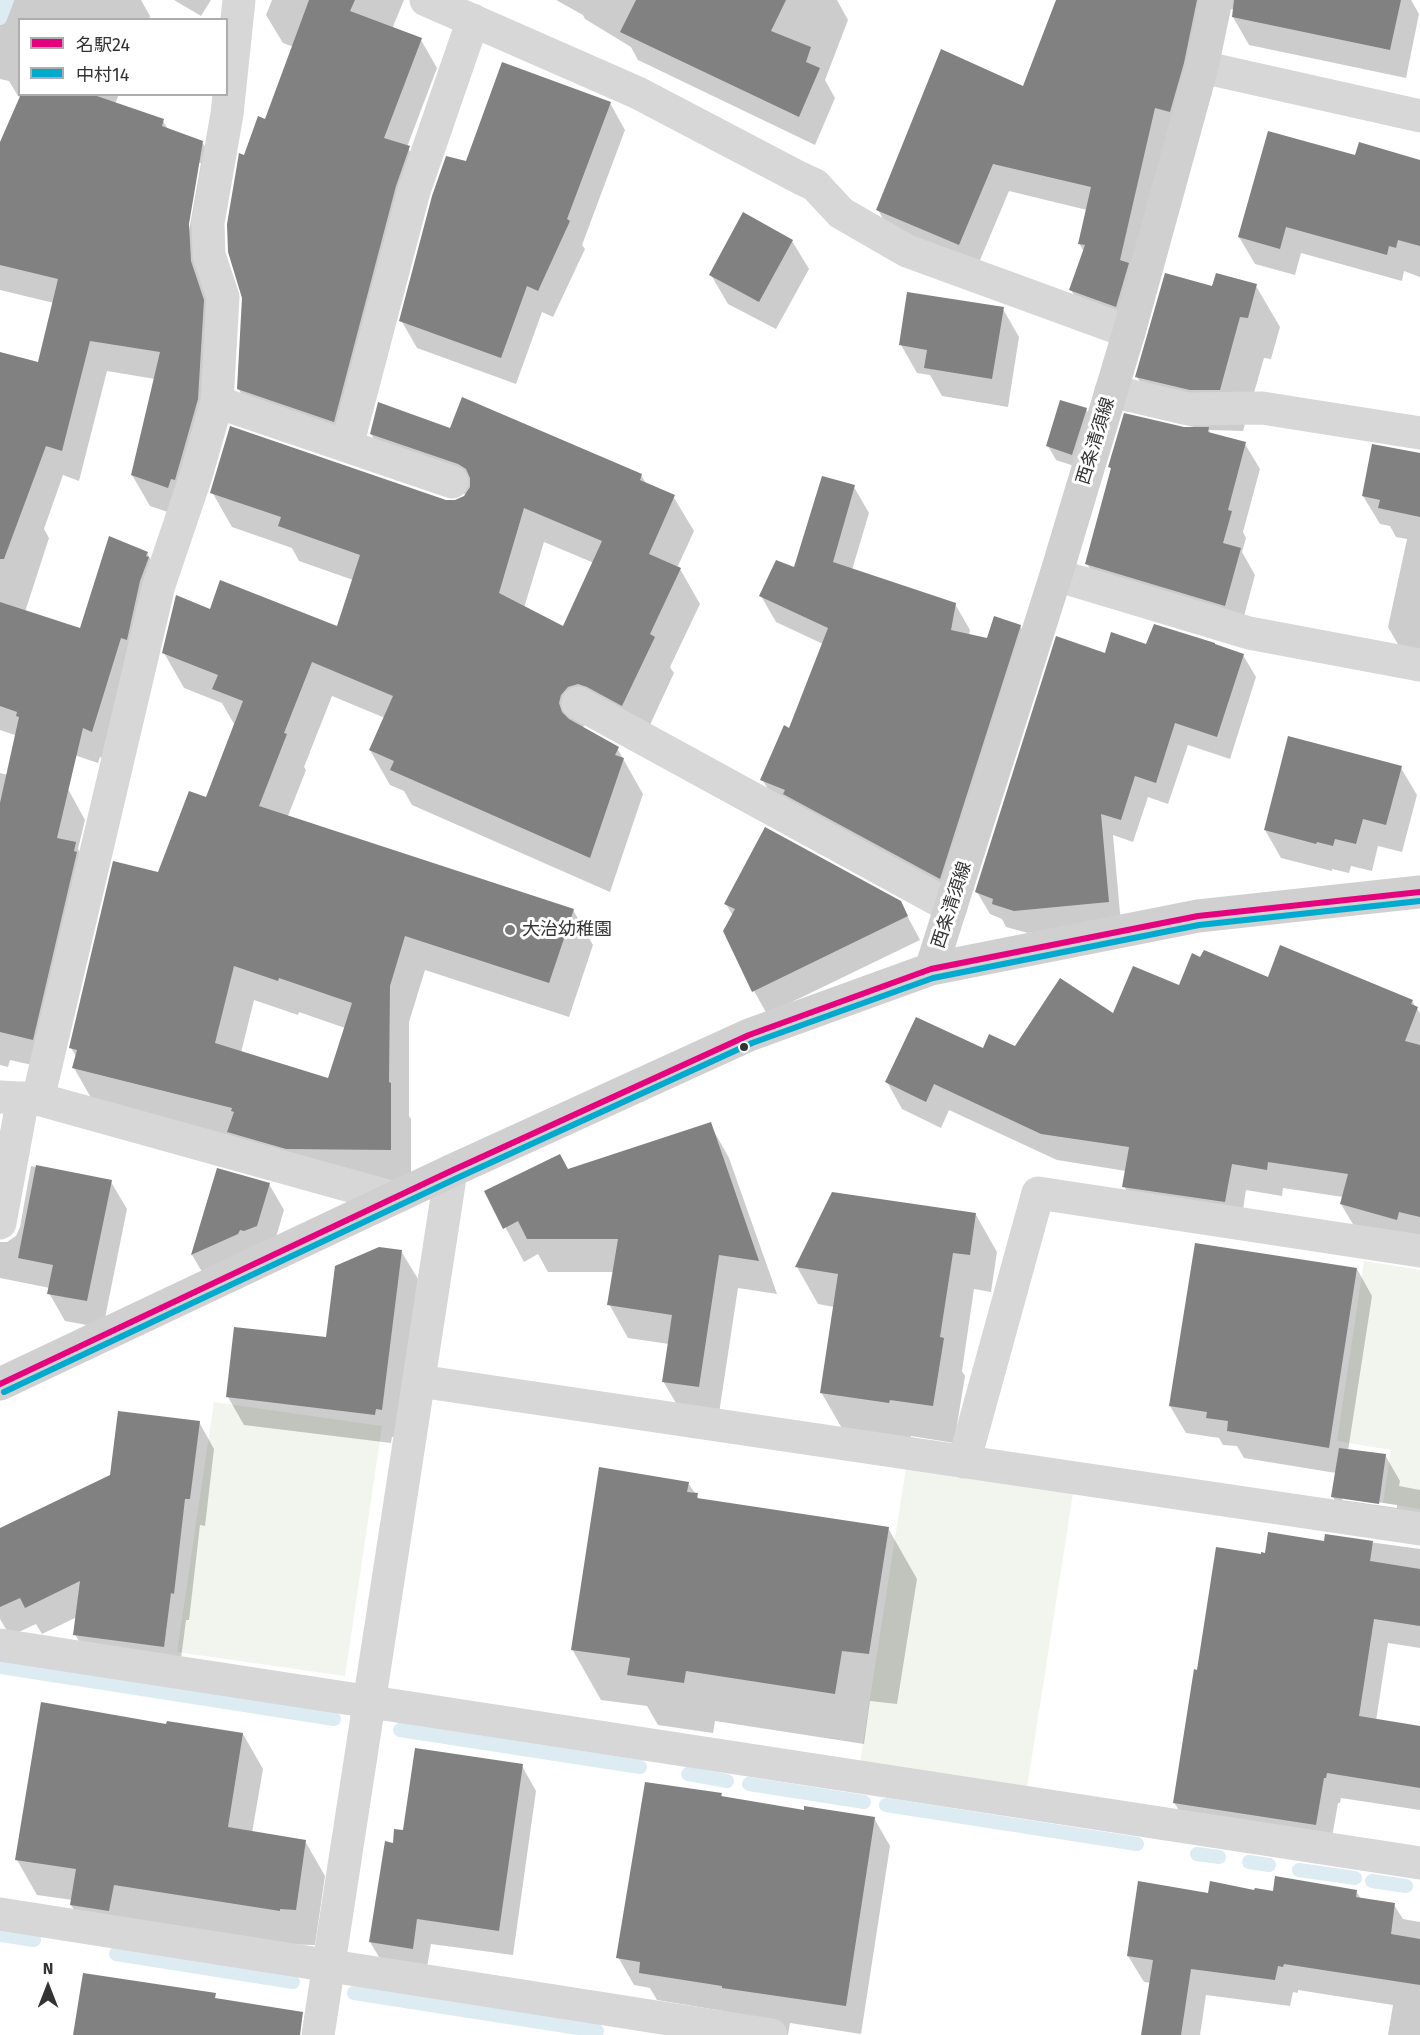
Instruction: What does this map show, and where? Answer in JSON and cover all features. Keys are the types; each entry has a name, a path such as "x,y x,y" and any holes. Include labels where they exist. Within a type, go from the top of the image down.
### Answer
{"main road":[{"name":"西条清須線","path":"0,1384 451,1171 749,1035 931,969 1056,575 1129,332 1202,67 1216,0"},
{"path":"931,969 1198,916 1420,892"}],"street":[{"path":"0,1223 20,1098 159,585 195,479 217,402 223,297 209,255 208,223 227,114 239,0"},
{"path":"426,0 638,93 815,185 841,213 908,251 1129,332"},
{"path":"347,446 414,191 472,20"},
{"path":"1202,67 1420,116"},
{"path":"1111,391 1188,409 1262,408 1420,434"},
{"path":"217,402 452,482"},
{"path":"1056,575 1249,633 1420,665"},
{"path":"578,703 951,907"},
{"path":"20,1098 394,1198"},
{"path":"318,2035 451,1171"},
{"path":"964,1462 1038,1193 1420,1251"},
{"path":"419,1381 1420,1529"},
{"path":"0,1645 1420,1863"},
{"path":"0,1914 771,2035"}],"shaded area":[{"path":"1364,1261 1420,1270 1420,1509 1383,1503 1391,1450 1337,1441"},
{"path":"214,1402 382,1426 345,1676 177,1652"},
{"path":"906,1468 1073,1493 1027,1788 860,1762"}],"building":[{"path":"309,0 355,0 350,11 422,38 384,138 410,146 396,186 334,422 237,389 242,298 228,252 227,224 239,153 244,155 258,116 265,119"},
{"path":"636,0 786,0 771,31 811,47 806,62 820,68 799,117 620,32"},
{"path":"1056,0 1197,0 1184,63 1170,112 1155,108 1120,260 1129,263 1116,307 1069,290 1085,245 1078,244 1091,187 993,164 959,245 876,210 941,49 1023,86"},
{"path":"1234,0 1401,0 1390,50 1232,17"},
{"path":"502,62 611,102 567,219 570,221 538,291 527,286 501,358 399,321 432,196 446,156 466,161"},
{"path":"20,96 97,96 164,119 162,126 203,141 189,224 191,261 204,300 198,399 175,480 171,479 168,488 131,475 160,352 90,341 62,451 46,446 4,559 0,559 0,352 38,362 58,279 0,265 0,142"},
{"path":"1268,131 1355,155 1359,142 1420,160 1420,246 1398,240 1396,248 1389,246 1387,255 1286,227 1280,249 1238,237"},
{"path":"743,212 793,240 759,302 709,275"},
{"path":"1165,273 1212,286 1216,273 1257,284 1248,318 1240,317 1220,390 1190,390 1135,377"},
{"path":"907,292 1004,307 992,379 924,368 927,350 899,345"},
{"path":"462,397 642,474 640,480 675,495 649,554 681,568 650,634 655,637 622,706 578,684 568,687 561,695 559,703 562,712 569,719 619,747 615,755 624,758 590,858 390,770 394,761 369,750 393,696 312,662 259,806 574,909 549,983 405,936 390,986 391,1150 286,1149 227,1132 234,1112 231,1111 232,1108 72,1068 77,1050 69,1048 113,861 158,872 189,791 206,797 243,701 212,689 218,675 162,653 176,595 210,609 220,580 337,626 360,555 278,526 281,517 210,493 230,426 446,500 455,500 464,496 470,487 470,478 466,469 458,464 370,434 378,402 450,428","holes":["524,508 602,541 563,626 499,593","234,966 278,981 279,978 352,1003 328,1078 215,1043"]},
{"path":"1060,400 1087,408 1072,455 1046,446"},
{"path":"1124,413 1184,427 1209,427 1208,432 1246,442 1228,510 1232,511 1223,543 1241,548 1225,606 1085,564 1111,468 1108,467"},
{"path":"1372,444 1420,453 1420,517 1378,508 1380,500 1362,496"},
{"path":"822,476 855,485 833,562 956,603 951,630 987,638 994,616 1021,625 940,879 783,794 785,790 760,780 784,725 789,728 828,628 759,596 776,560 794,567"},
{"path":"109,536 148,552 146,556 149,557 140,581 127,640 121,638 92,732 83,728 57,838 76,842 74,851 77,852 33,1040 0,1032 0,803 19,717 16,716 17,712 0,706 0,602 80,628"},
{"path":"1154,624 1244,654 1217,737 1175,723 1156,783 1135,776 1121,820 1101,814 1109,902 1014,911 992,904 993,899 975,892 1056,636 1105,653 1111,632 1146,644"},
{"path":"1288,736 1402,766 1386,825 1363,819 1356,844 1335,839 1333,846 1317,842 1316,844 1264,830"},
{"path":"765,827 901,901 908,916 752,992 723,931 735,909 724,904"},
{"path":"1280,945 1413,1000 1411,1004 1418,1007 1405,1041 1420,1045 1420,1217 1399,1212 1397,1220 1340,1204 1348,1174 1268,1162 1267,1170 1232,1164 1225,1202 1122,1187 1129,1147 1041,1134 934,1084 926,1102 885,1082 916,1017 983,1048 989,1034 1015,1046 1060,978 1113,1013 1133,966 1179,985 1192,953 1200,957 1204,950 1268,977"},
{"path":"711,1122 759,1261 719,1255 699,1387 662,1382 672,1315 607,1305 618,1239 527,1239 518,1221 503,1229 484,1191 560,1154 568,1169"},
{"path":"36,1165 112,1180 87,1301 47,1294 53,1265 18,1258"},
{"path":"217,1168 270,1183 257,1226 244,1231 240,1230 238,1234 191,1255"},
{"path":"832,1192 976,1213 970,1255 953,1253 940,1337 944,1338 933,1406 890,1400 889,1403 820,1393 838,1274 795,1267"},
{"path":"1195,1243 1357,1268 1329,1448 1227,1431 1228,1421 1206,1418 1207,1412 1169,1406"},
{"path":"379,1247 402,1250 382,1410 376,1409 375,1415 226,1397 234,1327 326,1337 335,1266"},
{"path":"118,1411 200,1421 190,1499 185,1499 174,1594 171,1593 164,1647 73,1635 80,1581 25,1608 20,1598 0,1607 0,1528 110,1475"},
{"path":"1339,1448 1386,1454 1379,1504 1331,1497"},
{"path":"599,1467 689,1482 687,1492 698,1493 697,1498 889,1527 869,1654 842,1651 835,1694 686,1671 684,1683 627,1675 630,1658 571,1650"},
{"path":"1268,1532 1324,1541 1325,1534 1373,1541 1370,1561 1420,1569 1420,1626 1374,1619 1359,1716 1420,1726 1420,1788 1327,1773 1324,1778 1316,1825 1173,1803 1216,1547 1265,1553"},
{"path":"41,1702 166,1724 167,1721 243,1733 228,1827 306,1840 296,1910 280,1909 280,1911 114,1885 109,1911 70,1905 76,1869 15,1860"},
{"path":"415,1748 523,1764 499,1931 417,1919 413,1949 369,1942 385,1841 393,1843 394,1829 403,1830"},
{"path":"645,1782 722,1793 721,1796 804,1810 804,1806 875,1817 846,2006 639,1973 640,1962 616,1958"},
{"path":"1275,1876 1357,1890 1356,1897 1395,1903 1391,1934 1420,1939 1420,1985 1284,1964 1283,1967 1278,1966 1275,1980 1191,1969 1181,2035 1141,2035 1153,1960 1127,1956 1138,1881 1208,1893 1210,1881 1254,1890 1255,1888 1273,1891"},
{"path":"83,1973 216,1993 215,1998 303,2012 300,2035 73,2035"}],"waterway":[{"path":"0,18 7,0"},
{"path":"0,1667 334,1719"},
{"path":"400,1730 640,1767"},
{"path":"688,1774 727,1781"},
{"path":"749,1784 864,1802"},
{"path":"886,1805 1137,1844"},
{"path":"1197,1854 1219,1857"},
{"path":"1249,1862 1269,1865"},
{"path":"1299,1870 1355,1878"},
{"path":"1372,1881 1406,1886"},
{"path":"0,1935 34,1940"},
{"path":"116,1954 293,1982"},
{"path":"354,1993 597,2031"}],"transit line":[{"name":"名駅24","path":"0,1384 451,1171 749,1035 931,969 1198,916 1420,892"},
{"name":"中村14","path":"4,1392 455,1179 752,1043 933,978 1199,925 1420,901"}],"place":[{"name":"大治幼稚園","path":"510,930"}]}
